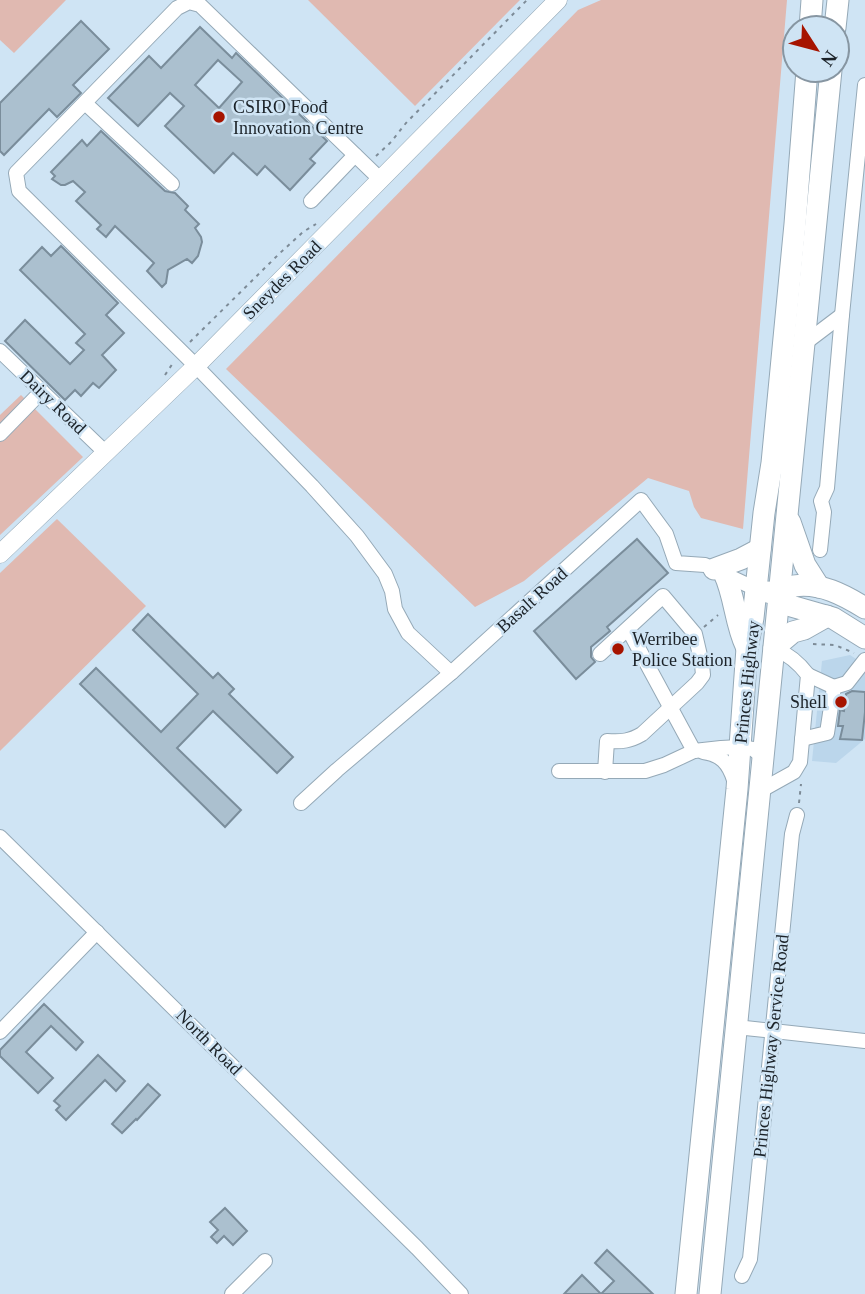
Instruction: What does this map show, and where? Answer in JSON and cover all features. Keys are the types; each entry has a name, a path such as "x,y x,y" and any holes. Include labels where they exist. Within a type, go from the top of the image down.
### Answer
{"highway":[{"name":"Princes Highway","path":"687,1294 737,789 747,648 773,450 806,84"},
{"name":"Princes Highway","path":"710,1294 830,84"},
{"path":"787,515 805,565 819,587"},
{"path":"747,648 740,635 734,604 719,571 760,549"},
{"path":"779,594 792,586 819,587 849,598 865,608"},
{"path":"756,589 779,594 791,606 833,618 862,651"},
{"path":"774,648 793,632 827,616"},
{"path":"713,1024 736,1027"}],"main road":[{"name":"Sneydes Road","path":"0,554 197,366 558,0"}],"street":[{"path":"381,180 200,5 189,2 177,8 16,173 19,191 197,366 356,536 385,574 393,591 395,609 408,633 452,673"},
{"path":"820,550 824,512 821,501 827,488 865,85"},
{"path":"85,103 172,184"},
{"path":"311,201 355,155"},
{"path":"805,343 842,316"},
{"name":"Dairy Road","path":"0,351 106,453"},
{"path":"0,434 42,391"},
{"name":"Basalt Road","path":"301,803 452,673 641,500 666,534 676,563 705,565 756,589"},
{"path":"600,654 663,596 695,634 702,664 702,675 697,684 642,734 623,742 607,741 605,772"},
{"path":"628,629 694,751"},
{"path":"774,648 786,654 808,675 834,687 847,682 862,651"},
{"path":"760,791 794,772 800,762 808,675"},
{"path":"802,739 827,733 834,687"},
{"path":"559,771 645,771 694,751 740,747 758,751 763,757"},
{"path":"694,751 714,753 723,759 731,769 737,789"},
{"name":"Princes Highway Service Road","path":"742,1276 750,1259 792,834 797,815"},
{"name":"North Road","path":"0,837 461,1294"},
{"path":"0,1032 97,932"},
{"path":"736,1027 865,1041"},
{"path":"232,1294 265,1261"}],"path":[{"path":"367,167 406,123 527,0"},
{"path":"695,634 717,616"},
{"path":"810,643 862,651"},
{"path":"797,815 801,787 800,762"}],"shaded area":[{"path":"0,0 66,0 14,53 0,40"},
{"path":"308,0 520,0 415,106"},
{"path":"601,0 787,0 786,14 781,14 781,72 743,529 701,518 689,491 648,478 524,581 475,607 226,369 578,10"},
{"path":"21,395 83,457 0,535 0,415"},
{"path":"57,519 146,606 0,751 0,573"},
{"name":"Shell","path":"850,655 865,665 865,739 836,763 812,761 822,661"}],"building":[{"path":"81,21 109,49 73,85 81,93 57,117 49,109 4,155 0,151 0,103"},
{"name":"CSIRO Foođ Innovation Centre","path":"200,27 232,58 236,53 327,141 310,159 315,163 290,190 265,166 257,175 233,153 214,173 165,126 184,106 170,93 138,126 108,98 149,56 161,68","holes":["218,60 242,82 219,108 195,85"]},
{"path":"101,131 165,191 175,193 188,206 185,210 199,224 195,228 202,242 198,256 192,263 187,259 168,270 166,283 162,287 147,271 154,263 115,226 106,237 97,229 101,225 76,201 85,192 73,181 61,185 52,179 55,176 51,172 82,140 87,146"},
{"path":"61,246 118,303 106,315 124,333 102,355 116,370 99,388 93,383 81,396 75,390 65,400 5,341 25,320 70,364 84,350 76,343 85,334 20,270 42,247 51,256"},
{"path":"637,539 668,573 607,627 610,631 591,647 591,657 595,662 576,679 534,631"},
{"path":"148,614 213,678 218,673 234,689 229,694 293,757 277,773 213,711 177,748 241,810 225,827 80,684 96,668 161,732 198,694 133,630"},
{"path":"852,691 865,692 862,740 840,739 843,726 838,726 840,710 844,711 846,694"},
{"path":"44,1004 83,1042 76,1050 51,1026 26,1052 53,1078 38,1093 0,1056 0,1050"},
{"path":"98,1055 125,1081 116,1091 105,1080 66,1120 56,1110 60,1106 54,1101"},
{"path":"148,1084 160,1095 122,1133 112,1124"},
{"path":"225,1208 247,1231 233,1245 224,1236 217,1243 211,1237 218,1230 210,1222"},
{"path":"607,1250 653,1294 601,1294 614,1281 595,1263"},
{"path":"582,1275 601,1294 564,1294"}],"place":[{"name":"CSIRO Foođ Innovation Centre","path":"219,117"},
{"name":"Werribee Police Station","path":"618,649"},
{"name":"Shell","path":"841,702"}]}
